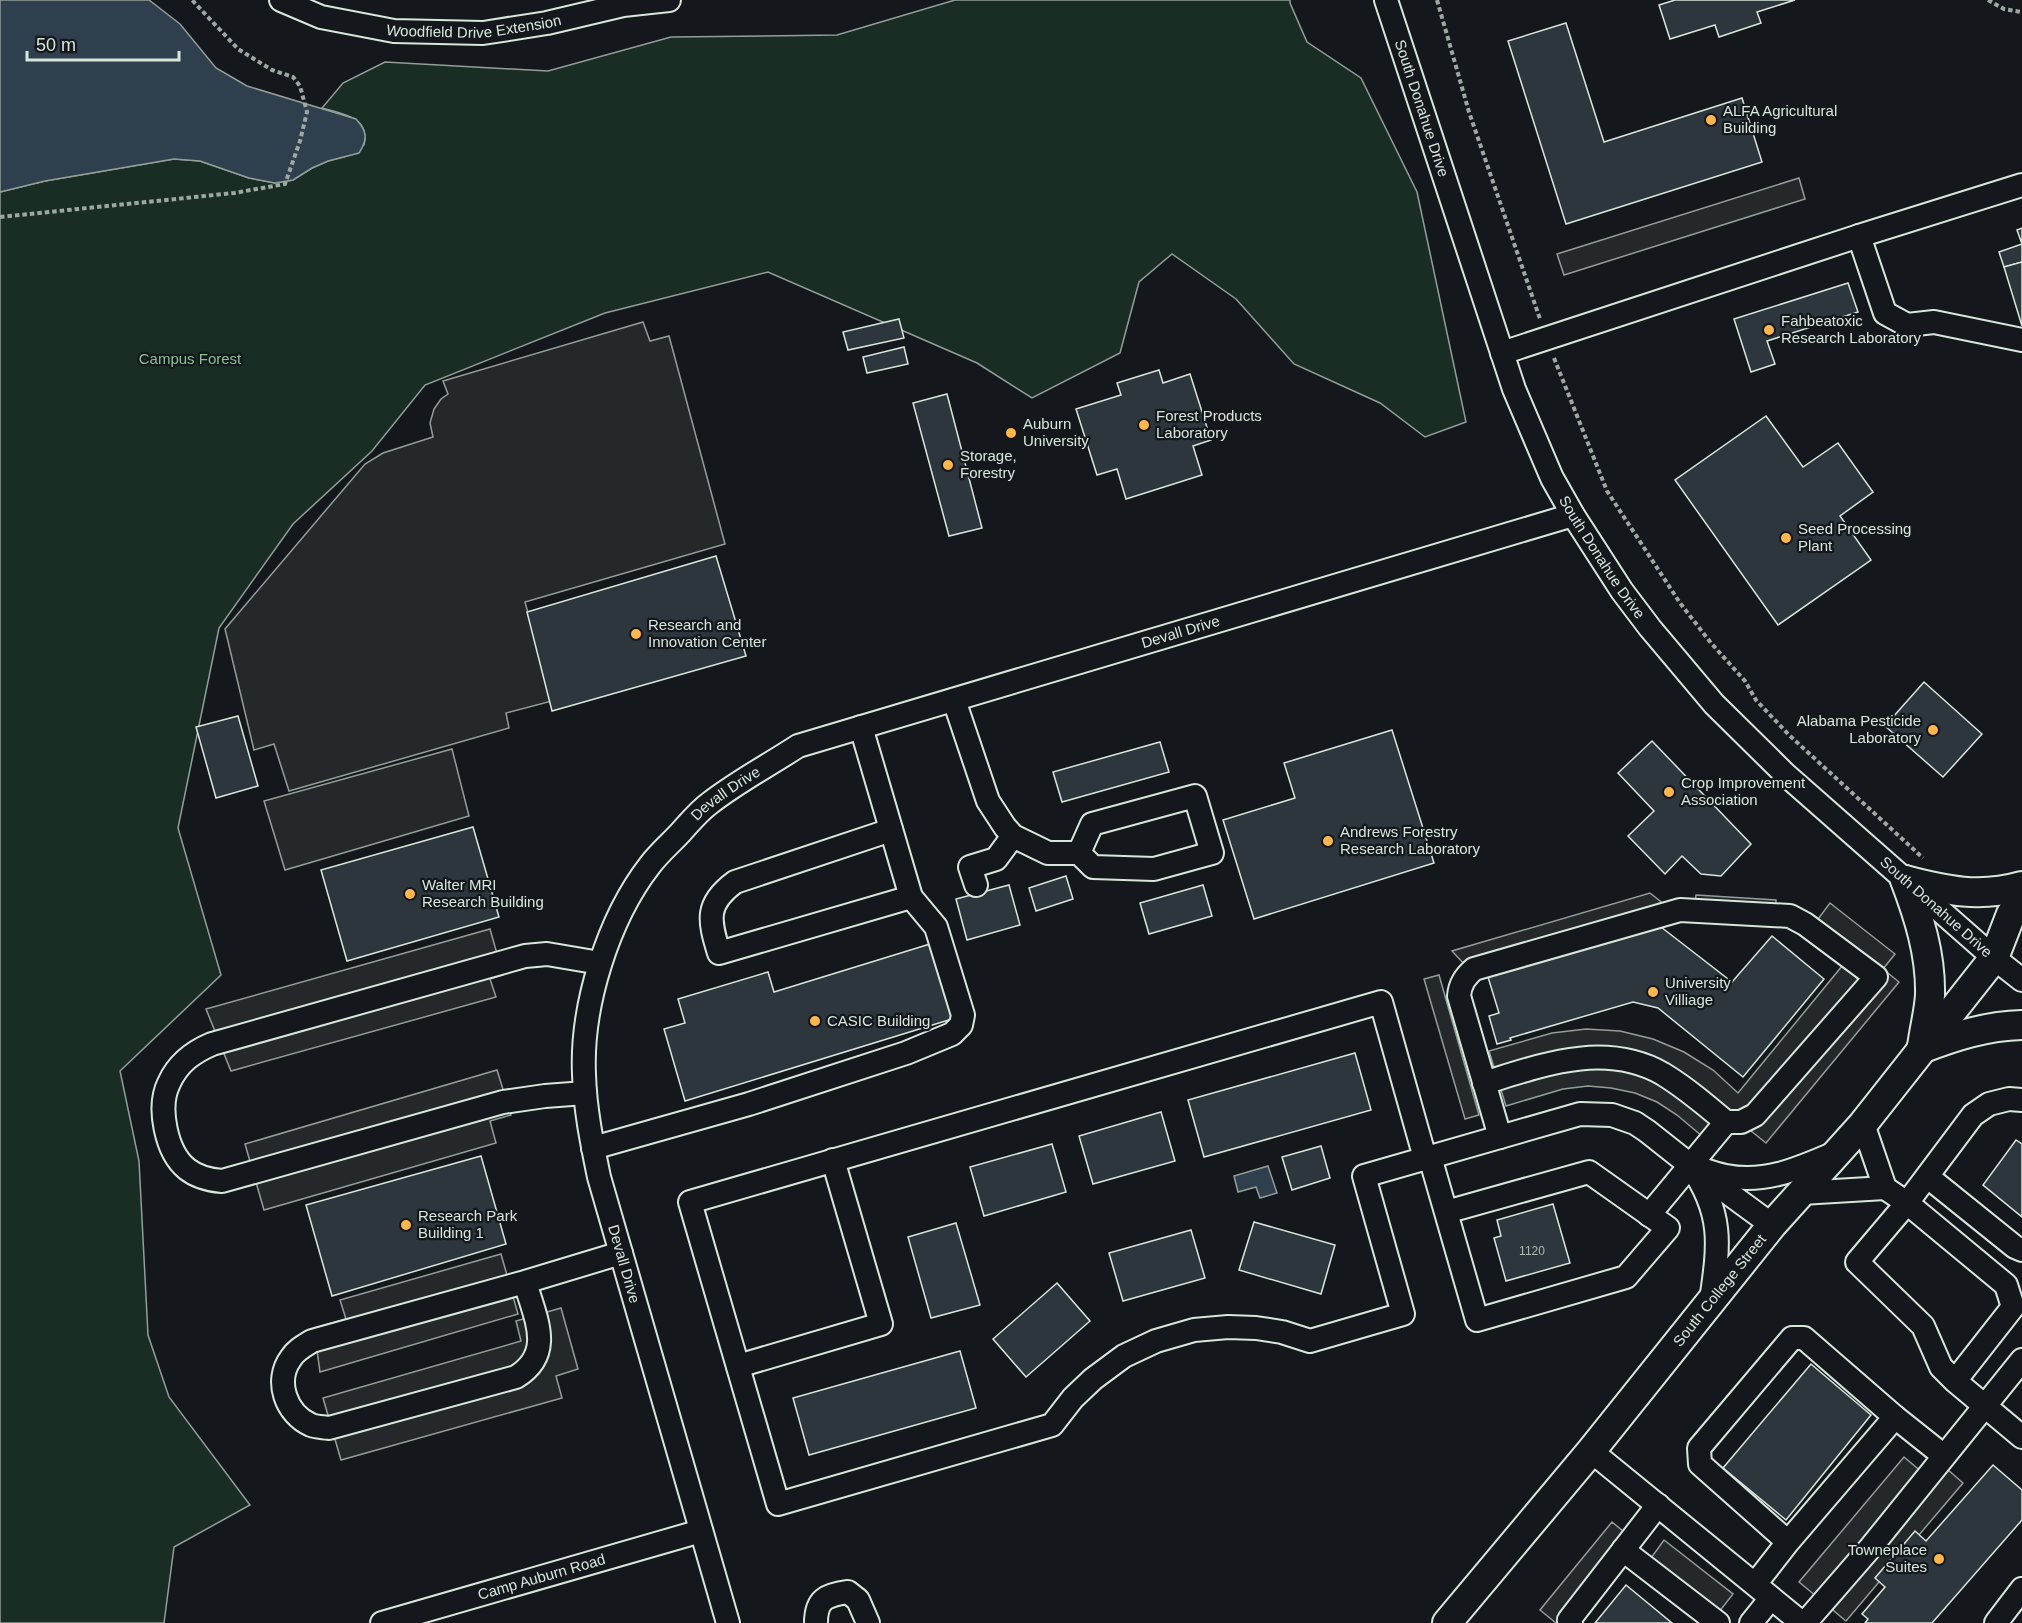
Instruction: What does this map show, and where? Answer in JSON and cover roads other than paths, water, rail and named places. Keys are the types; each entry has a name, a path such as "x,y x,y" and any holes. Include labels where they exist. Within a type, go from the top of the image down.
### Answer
{"main road":[{"path":"1905,880 1947,891 1971,893 2022,886"},
{"path":"1905,880 1917,911 1929,967 1930,997 1921,1049 1976,1030 2001,1025 2022,1025"},
{"name":"South College Street","path":"1448,1623 1591,1451 1772,1226 1863,1124 1994,958 2011,914 2022,901"},
{"name":"South College Street","path":"1994,958 2022,942"}],"street":[{"name":"Woodfield Drive Extension","path":"281,0 321,17 394,31 483,33 547,23 623,5 669,0"},
{"name":"South Donahue Drive","path":"1386,0 1459,228 1514,389 1552,478 1622,591 1714,704 1785,774 2022,980"},
{"path":"1502,353 1858,236 2022,185"},
{"path":"1858,236 1885,313 1907,325 1934,322 2022,340"},
{"name":"Devall Drive","path":"728,1623 599,1177 587,1121 584,1051 588,1015 600,963 616,924 650,864 709,803 798,746 1573,515"},
{"path":"954,700 988,801 1013,836 1048,853 1079,853 1093,867 1154,869 1212,853 1195,796 1092,824 1079,853"},
{"path":"593,1148 749,1104 906,1053 952,1034 961,1025 963,1015 936,927 911,897 861,728"},
{"path":"891,830 735,882 721,892 711,909 711,928 719,953 911,897"},
{"path":"976,885 970,867 996,859 1013,836"},
{"path":"1484,1083 1570,1058 1623,1059 1661,1073 1680,1085 1726,1122 1741,1122 1755,1115 1876,977 1805,924 1790,916 1680,910 1474,969 1461,983 1459,996 1484,1083 1500,1137"},
{"path":"585,1093 503,1102 222,1181 198,1176 179,1161 169,1138 164,1111 168,1084 181,1064 212,1044 525,956 547,954 600,963"},
{"path":"1446,1212 1589,1172 1668,1228 1626,1277 1477,1320 1446,1212 1428,1158 1381,1002 690,1202 778,1504 1052,1425 1073,1398 1093,1378 1124,1356 1156,1341 1194,1330 1227,1327 1273,1331 1310,1341 1403,1314 1364,1176 1428,1158 1580,1114 1612,1115 1635,1123 1772,1226"},
{"path":"2022,1100 2009,1099 1989,1104 1973,1115 1928,1177 1857,1262 1923,1326 1941,1366 1951,1377 2022,1437"},
{"path":"1649,1215 1726,1122"},
{"path":"1863,1124 1885,1188 1907,1203 2006,1285 2013,1306 1951,1377"},
{"path":"1690,1165 1725,1176 1761,1178 1800,1168 1836,1152"},
{"path":"738,1366 880,1324 833,1160"},
{"path":"1690,1165 1704,1185 1717,1230 1718,1254 1711,1301"},
{"path":"1928,1177 2015,1247 2022,1250"},
{"path":"1800,1193 1885,1188"},
{"path":"525,1282 538,1330 540,1347 531,1365 516,1377 329,1428 312,1425 297,1416 287,1402 283,1388 284,1373 289,1359 299,1348 312,1341 621,1253"},
{"path":"1788,1542 1700,1464 1699,1448 1792,1338 1804,1338 1944,1456"},
{"path":"1591,1451 1803,1623 1871,1547 2022,1360"},
{"path":"1751,1623 1763,1590 1788,1542 1895,1417"},
{"path":"1571,1623 1569,1620 1658,1505"},
{"name":"Camp Auburn Road","path":"382,1623 701,1531"},
{"path":"1623,1550 1718,1623"},
{"path":"1996,1623 2022,1589"},
{"path":"816,1623 816,1609 820,1602 835,1594 848,1592 858,1600 868,1623"}],"water":[{"path":"0,0 149,0 180,24 216,68 247,86 356,119 364,131 364,143 359,153 328,161 293,180 275,183 249,178 200,161 174,159 45,181 0,192"},
{"path":"1268,1166 1277,1193 1260,1198 1256,1187 1238,1192 1234,1176"}],"place":[{"name":"ALFA Agricultural Building","path":"1711,120"},
{"name":"Fahbeatoxic Research Laboratory","path":"1769,330"},
{"name":"Forest Products Laboratory","path":"1144,425"},
{"name":"Auburn University","path":"1011,433"},
{"name":"Storage, Forestry","path":"948,465"},
{"name":"Seed Processing Plant","path":"1786,538"},
{"name":"Research and Innovation Center","path":"636,634"},
{"name":"Alabama Pesticide Laboratory","path":"1933,730"},
{"name":"Crop Improvement Association","path":"1669,792"},
{"name":"Andrews Forestry Research Laboratory","path":"1328,841"},
{"name":"Walter MRI Research Building","path":"410,894"},
{"name":"University Villiage","path":"1653,992"},
{"name":"CASIC Building","path":"815,1021"},
{"name":"Research Park Building 1","path":"406,1225"},
{"name":"Towneplace Suites","path":"1939,1559"}],"park label":[{"name":"Campus Forest","path":"190,359"}]}
